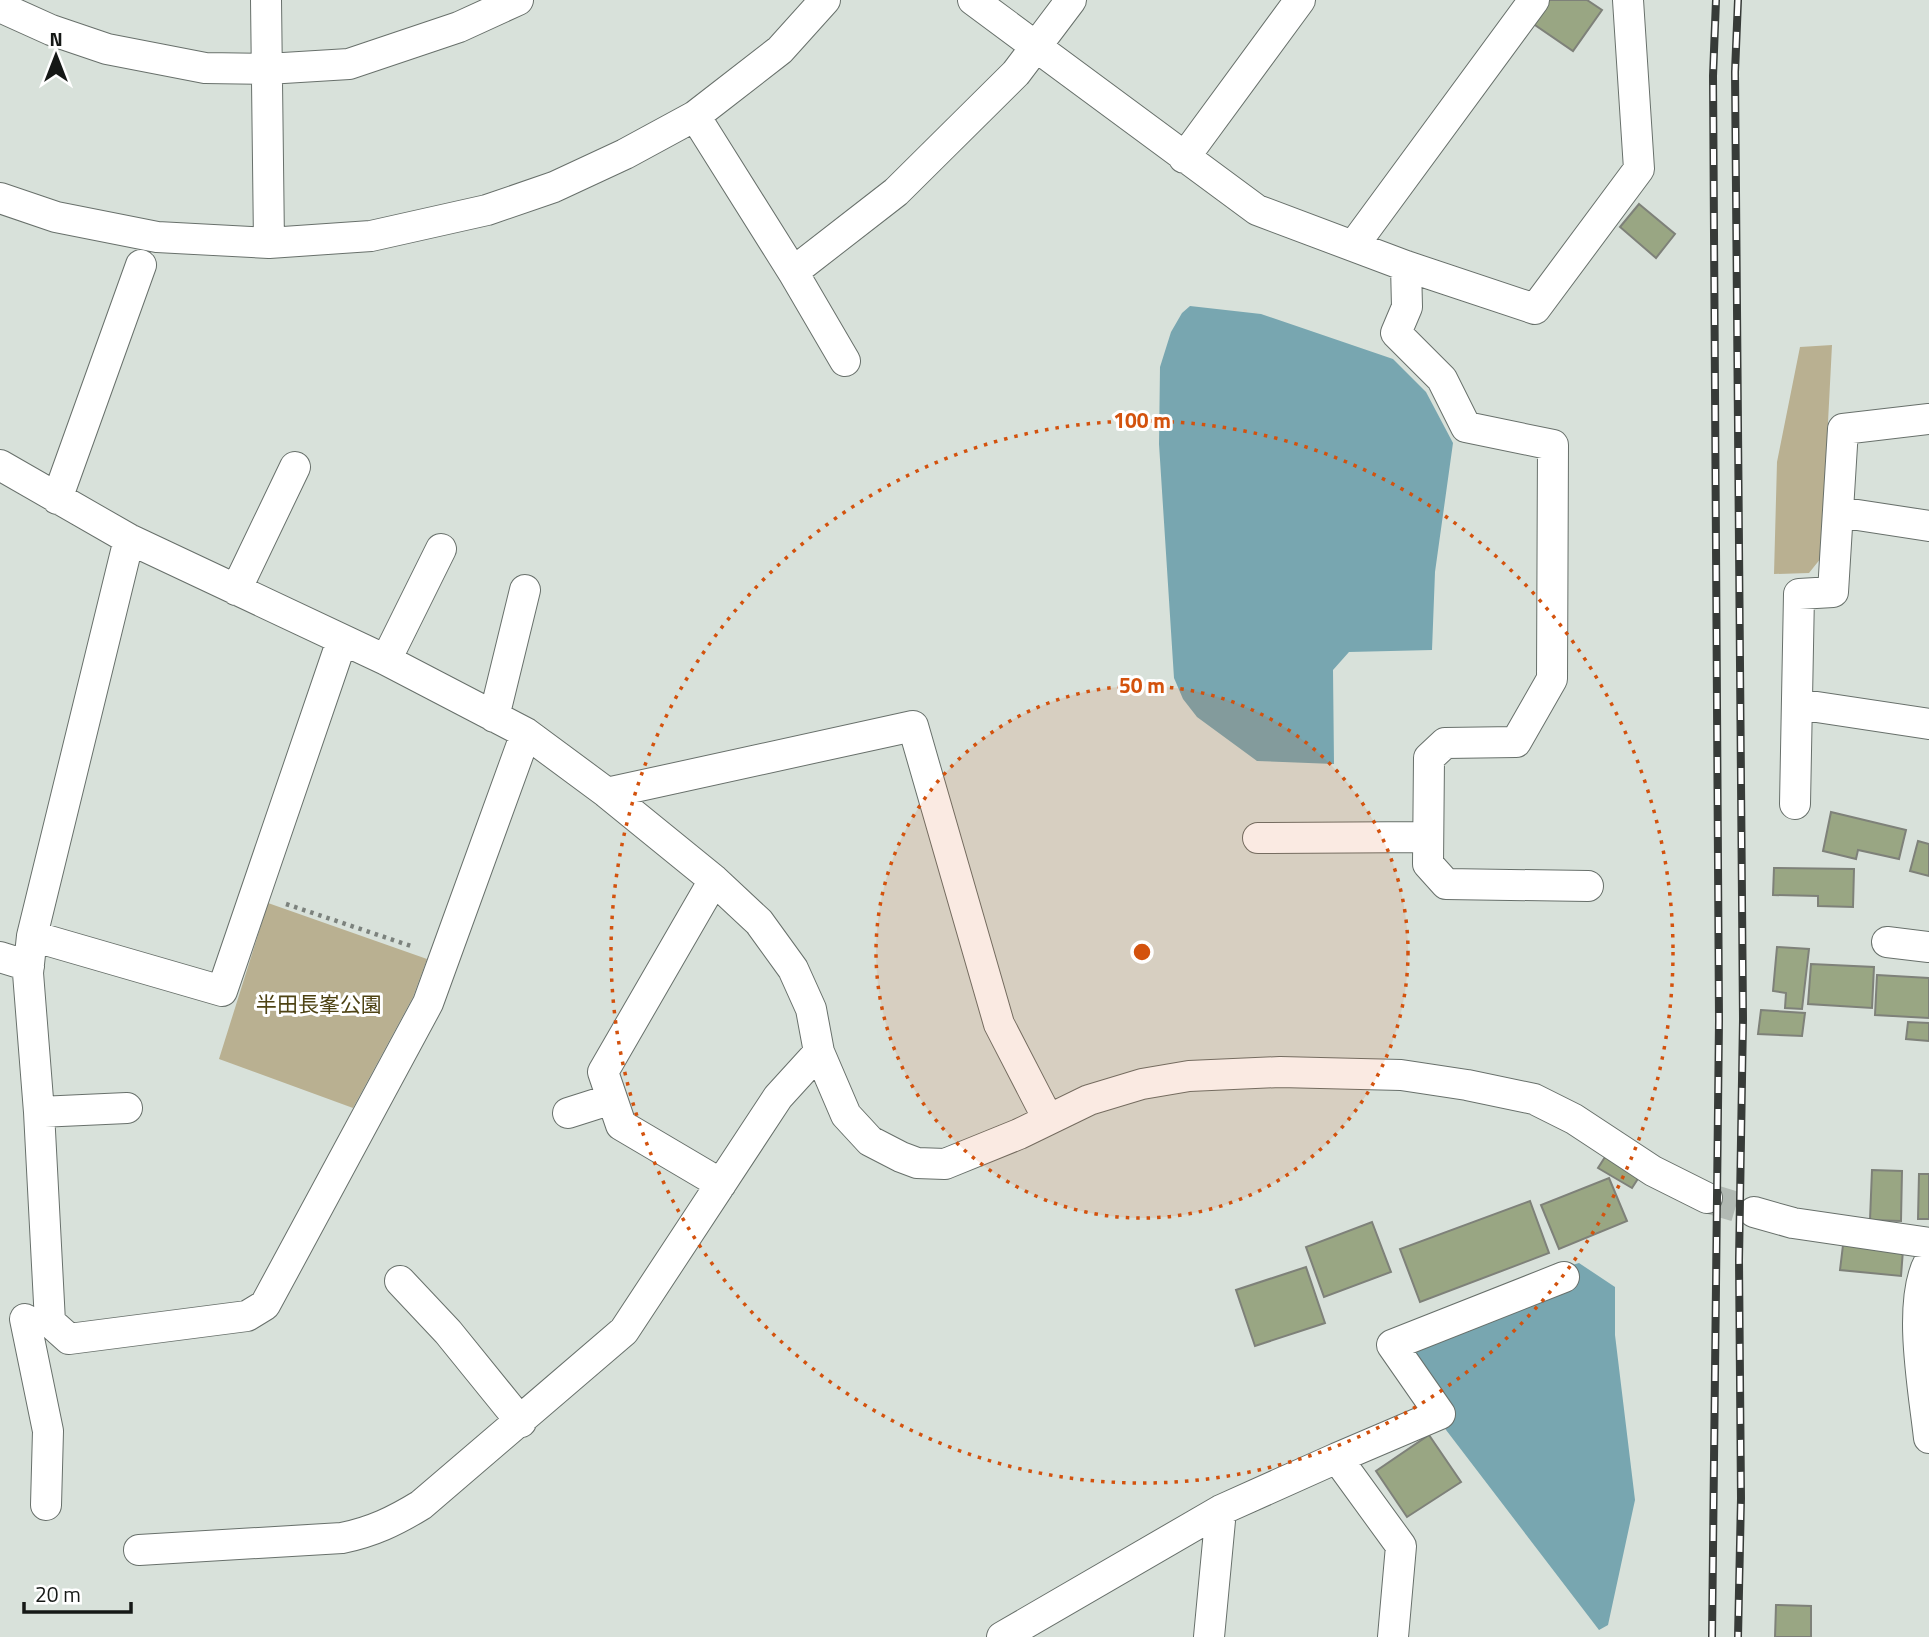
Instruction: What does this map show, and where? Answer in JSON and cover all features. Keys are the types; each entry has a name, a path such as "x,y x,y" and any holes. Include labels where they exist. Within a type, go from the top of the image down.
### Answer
{"street":[{"path":"266,0 269,243"},
{"path":"0,7 51,30 107,49 205,68 267,69 349,64 459,27 518,0"},
{"path":"0,198 56,217 157,237 269,243 371,236 487,210 554,187 625,154 695,116 780,50 825,0"},
{"path":"972,0 1257,210 1535,309 1639,169 1628,0"},
{"path":"793,272 896,192 1016,74 1071,0"},
{"path":"1184,158 1300,0"},
{"path":"1354,245 1534,0"},
{"path":"695,116 793,272 845,361"},
{"path":"57,499 141,265"},
{"path":"1406,265 1408,307 1396,333 1442,379 1466,427 1553,445 1552,679 1516,742 1445,743 1429,758 1428,864 1446,884 1588,886"},
{"path":"1795,804 1799,594 1833,592 1843,429 1929,419"},
{"path":"0,465 129,539 386,660 526,733 607,793 714,880 759,922 793,969 811,1009 819,1052 846,1115 858,1129 883,1149 917,1163 945,1164 1019,1134 1089,1100 1142,1084 1189,1076 1280,1072 1401,1075 1467,1085 1534,1100 1574,1119 1653,1171 1707,1198"},
{"path":"236,590 295,467"},
{"path":"1838,512 1929,526"},
{"path":"46,1506 48,1431 25,1320 39,1112 29,966 33,936 129,539"},
{"path":"386,660 441,549"},
{"path":"494,717 525,590"},
{"path":"33,936 222,991 342,640"},
{"path":"1797,704 1929,724"},
{"path":"607,793 914,726 999,1024 1048,1119"},
{"path":"25,1320 69,1339 247,1316 265,1304 428,1003 526,733"},
{"path":"1258,838 1428,837"},
{"path":"714,880 603,1072 621,1125 721,1184"},
{"path":"1887,942 1929,947"},
{"path":"0,957 29,966"},
{"path":"139,1550 342,1538 369,1533 421,1506 624,1331 778,1097 819,1052"},
{"path":"568,1113 612,1100"},
{"path":"39,1112 127,1108"},
{"path":"1754,1212 1793,1223 1929,1243"},
{"path":"1929,1262 1920,1291 1919,1336 1929,1438"},
{"path":"1002,1637 1029,1629 1221,1510 1440,1413 1392,1345 1564,1278"},
{"path":"400,1281 448,1332 521,1422"},
{"path":"1337,1458 1401,1546 1393,1637"},
{"path":"1209,1637 1221,1510"}],"path":[{"path":"256,894 445,958"}],"green space":[{"path":"1832,345 1821,558 1809,573 1774,574 1777,462 1800,347"},
{"name":"半田長峯公園","path":"268,903 427,959 413,997 353,1108 219,1059"}],"water":[{"path":"1190,306 1261,314 1393,359 1426,392 1453,443 1435,572 1432,650 1349,652 1333,670 1334,764 1257,761 1197,717 1183,699 1174,678 1159,444 1160,367 1171,332 1182,313"},
{"path":"1579,1263 1615,1287 1615,1335 1635,1500 1608,1625 1599,1630 1443,1426 1410,1359 1416,1348"}],"building":[{"path":"1547,0 1587,0 1602,10 1573,51 1532,23"},
{"path":"1639,204 1675,234 1656,258 1620,227"},
{"path":"1831,812 1906,830 1899,859 1858,850 1856,859 1823,851"},
{"path":"1918,841 1929,844 1929,876 1910,871"},
{"path":"1774,868 1854,869 1853,907 1818,906 1818,896 1773,895"},
{"path":"1777,947 1809,949 1802,1009 1785,1008 1786,993 1773,991"},
{"path":"1811,964 1874,967 1872,1008 1808,1004"},
{"path":"1877,975 1929,978 1929,1018 1875,1015"},
{"path":"1761,1010 1805,1013 1802,1036 1758,1034"},
{"path":"1908,1022 1929,1023 1929,1041 1906,1039"},
{"path":"1605,1157 1639,1177 1632,1188 1598,1168"},
{"path":"1872,1170 1902,1171 1901,1221 1870,1220"},
{"path":"1919,1174 1929,1174 1929,1219 1918,1219"},
{"path":"1609,1178 1627,1221 1559,1249 1541,1205"},
{"path":"1530,1201 1549,1253 1420,1302 1400,1249"},
{"path":"1372,1222 1391,1272 1324,1297 1306,1247"},
{"path":"1843,1245 1903,1250 1901,1276 1840,1270"},
{"path":"1306,1267 1325,1323 1255,1346 1236,1290"},
{"path":"1429,1435 1461,1482 1407,1517 1376,1471"},
{"path":"1776,1605 1811,1606 1811,1637 1775,1637"}],"tunnel":[{"path":"1707,1198 1754,1212"}],"railway":[{"path":"1712,1637 1719,1021 1713,76 1716,0"},
{"path":"1738,0 1735,72 1743,1019 1738,1637"}]}
